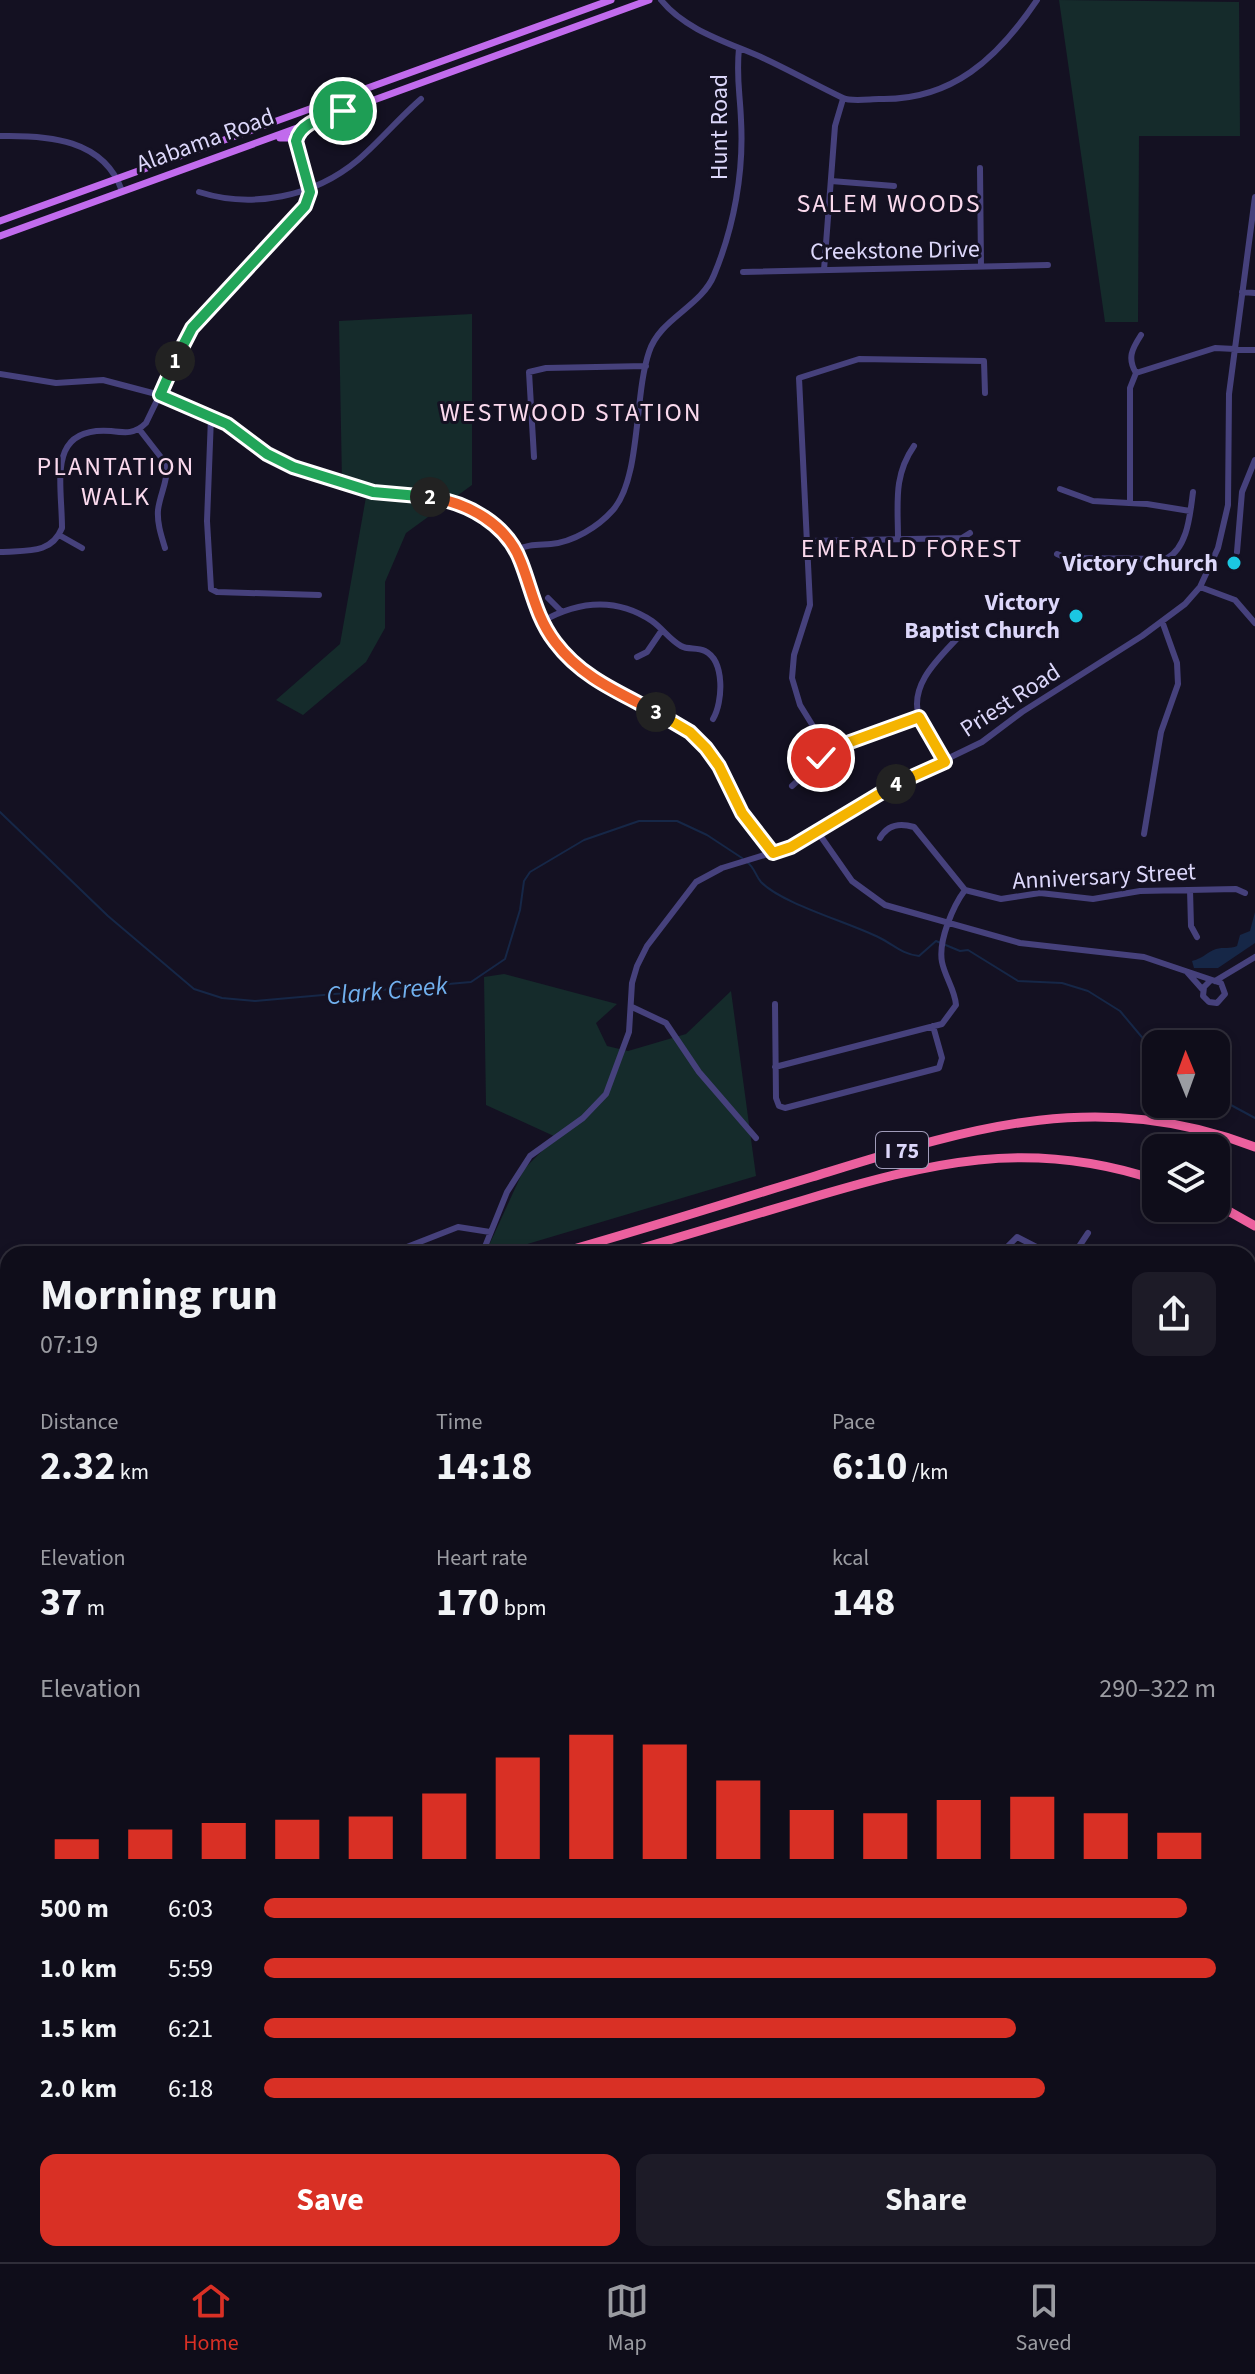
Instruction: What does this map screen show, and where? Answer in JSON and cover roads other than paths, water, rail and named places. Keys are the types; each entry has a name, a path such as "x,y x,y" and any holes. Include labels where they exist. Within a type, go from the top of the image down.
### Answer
{"highway":[{"name":"I 75","path":"582,1246 933,1140 1029,1119 1102,1116 1151,1120 1185,1125 1255,1147"},
{"name":"I 75","path":"649,1246 887,1176 957,1160 1013,1157 1064,1160 1142,1177"},
{"path":"1230,1212 1255,1226"}],"main road":[{"name":"Alabama Road","path":"0,221 611,0"},
{"name":"Alabama Road","path":"0,236 649,0"},
{"path":"251,145 286,137 296,141 298,133 306,125"}],"street":[{"path":"661,0 688,22 839,94 843,99"},
{"path":"843,99 909,100 943,88 971,73 997,49 1037,0"},
{"name":"Hunt Road","path":"516,550 531,544 549,545 579,537 611,513 619,502 629,472 646,366 658,333 708,287 723,253 738,190 741,119 736,80 739,48"},
{"path":"199,192 234,200 276,198 309,189 356,162 421,99"},
{"path":"824,270 835,126 843,99"},
{"path":"0,136 55,138 78,144 100,157 118,178 122,191"},
{"path":"0,552 44,549 59,535 62,528 62,457 66,446 82,432 126,433 139,429 151,415 192,328 298,214 309,197 309,189 296,141"},
{"path":"980,168 981,266"},
{"path":"831,181 894,186"},
{"name":"Priest Road","path":"485,1246 507,1192 530,1156 603,1100 621,1060 632,1007 632,983 643,954 689,889 713,872 791,847 891,786 982,742 1162,621 1200,587 1218,548 1228,505 1228,413 1255,197"},
{"name":"Creekstone Drive","path":"743,272 1048,265"},
{"path":"1242,292 1255,293"},
{"path":"1130,503 1130,388 1136,373 1130,356 1141,335"},
{"path":"1136,373 1208,349 1255,350"},
{"path":"829,752 800,705 792,678 794,655 810,605 799,378 859,359 984,361 985,393"},
{"path":"534,457 529,372 546,368 646,366"},
{"path":"0,374 56,383 103,380 160,395 240,432 267,454 293,467 373,492 427,496 467,507 496,526 516,550 541,622 566,656 608,689 682,726 697,738 719,766 742,813 773,853"},
{"path":"211,417 207,521 211,589 217,592 319,595"},
{"path":"139,429 167,465 166,485 158,509 158,524 165,548"},
{"path":"898,539 897,483 904,461 914,446"},
{"path":"1237,552 1242,492 1255,460"},
{"path":"1060,489 1093,501 1190,511"},
{"path":"1057,554 1066,558 1166,559 1178,550 1193,492"},
{"path":"807,541 962,538 970,533"},
{"path":"59,535 82,548"},
{"path":"1200,587 1235,600 1255,623"},
{"path":"548,598 561,611"},
{"path":"541,622 561,611 614,604 631,609 682,647 705,651 718,664 718,709 713,719"},
{"path":"1144,834 1161,732 1175,696 1179,675 1162,621"},
{"path":"637,657 647,652 662,630"},
{"path":"945,762 919,717 921,689 925,676 939,655 964,631"},
{"path":"792,786 829,752 919,717"},
{"path":"775,1067 942,1024 956,1005 942,962 943,946 956,902 965,890 914,827 897,825 888,828 880,838"},
{"path":"817,831 852,881 867,895 885,905 1020,943 1144,957 1213,981 1225,989"},
{"name":"Anniversary Street","path":"965,890 1001,899 1040,893 1093,899 1140,891 1236,889 1245,893"},
{"path":"1190,890 1191,926 1197,937"},
{"path":"1203,990 1255,957"},
{"path":"1187,972 1203,990 1204,998 1214,1003 1222,1000 1234,970"},
{"path":"775,1004 776,1101 781,1107 939,1068 942,1058 933,1026"},
{"path":"632,1007 666,1023 699,1072 756,1138"},
{"path":"409,1246 458,1227 490,1232"},
{"path":"1079,1246 1088,1233"},
{"path":"1008,1246 1017,1237 1034,1246"}],"water":[{"path":"1255,912 1255,943 1218,968 1194,968 1192,961 1213,950 1237,946 1240,935 1250,931"}],"waterway":[{"name":"Clark Creek","path":"0,812 108,916 194,989 222,998 255,1001 471,982 505,959 520,910 524,881 530,872 584,840 639,821 677,821 707,835 742,858"},
{"name":"Clark Creek","path":"747,862 761,882 784,898 867,932 908,953 919,956 936,941 960,951 968,950 1018,981 1062,983 1088,991 1120,1011 1142,1037"},
{"name":"Clark Creek","path":"1230,1105 1255,1118"}],"place":[{"name":"Victory Church","path":"1234,563"},
{"name":"Victory Baptist Church","path":"1076,616"}],"district":[{"name":"SALEM WOODS","path":"889,203"},
{"name":"WESTWOOD STATION","path":"571,412"},
{"name":"PLANTATION WALK","path":"116,481"},
{"name":"EMERALD FOREST","path":"912,548"}]}
